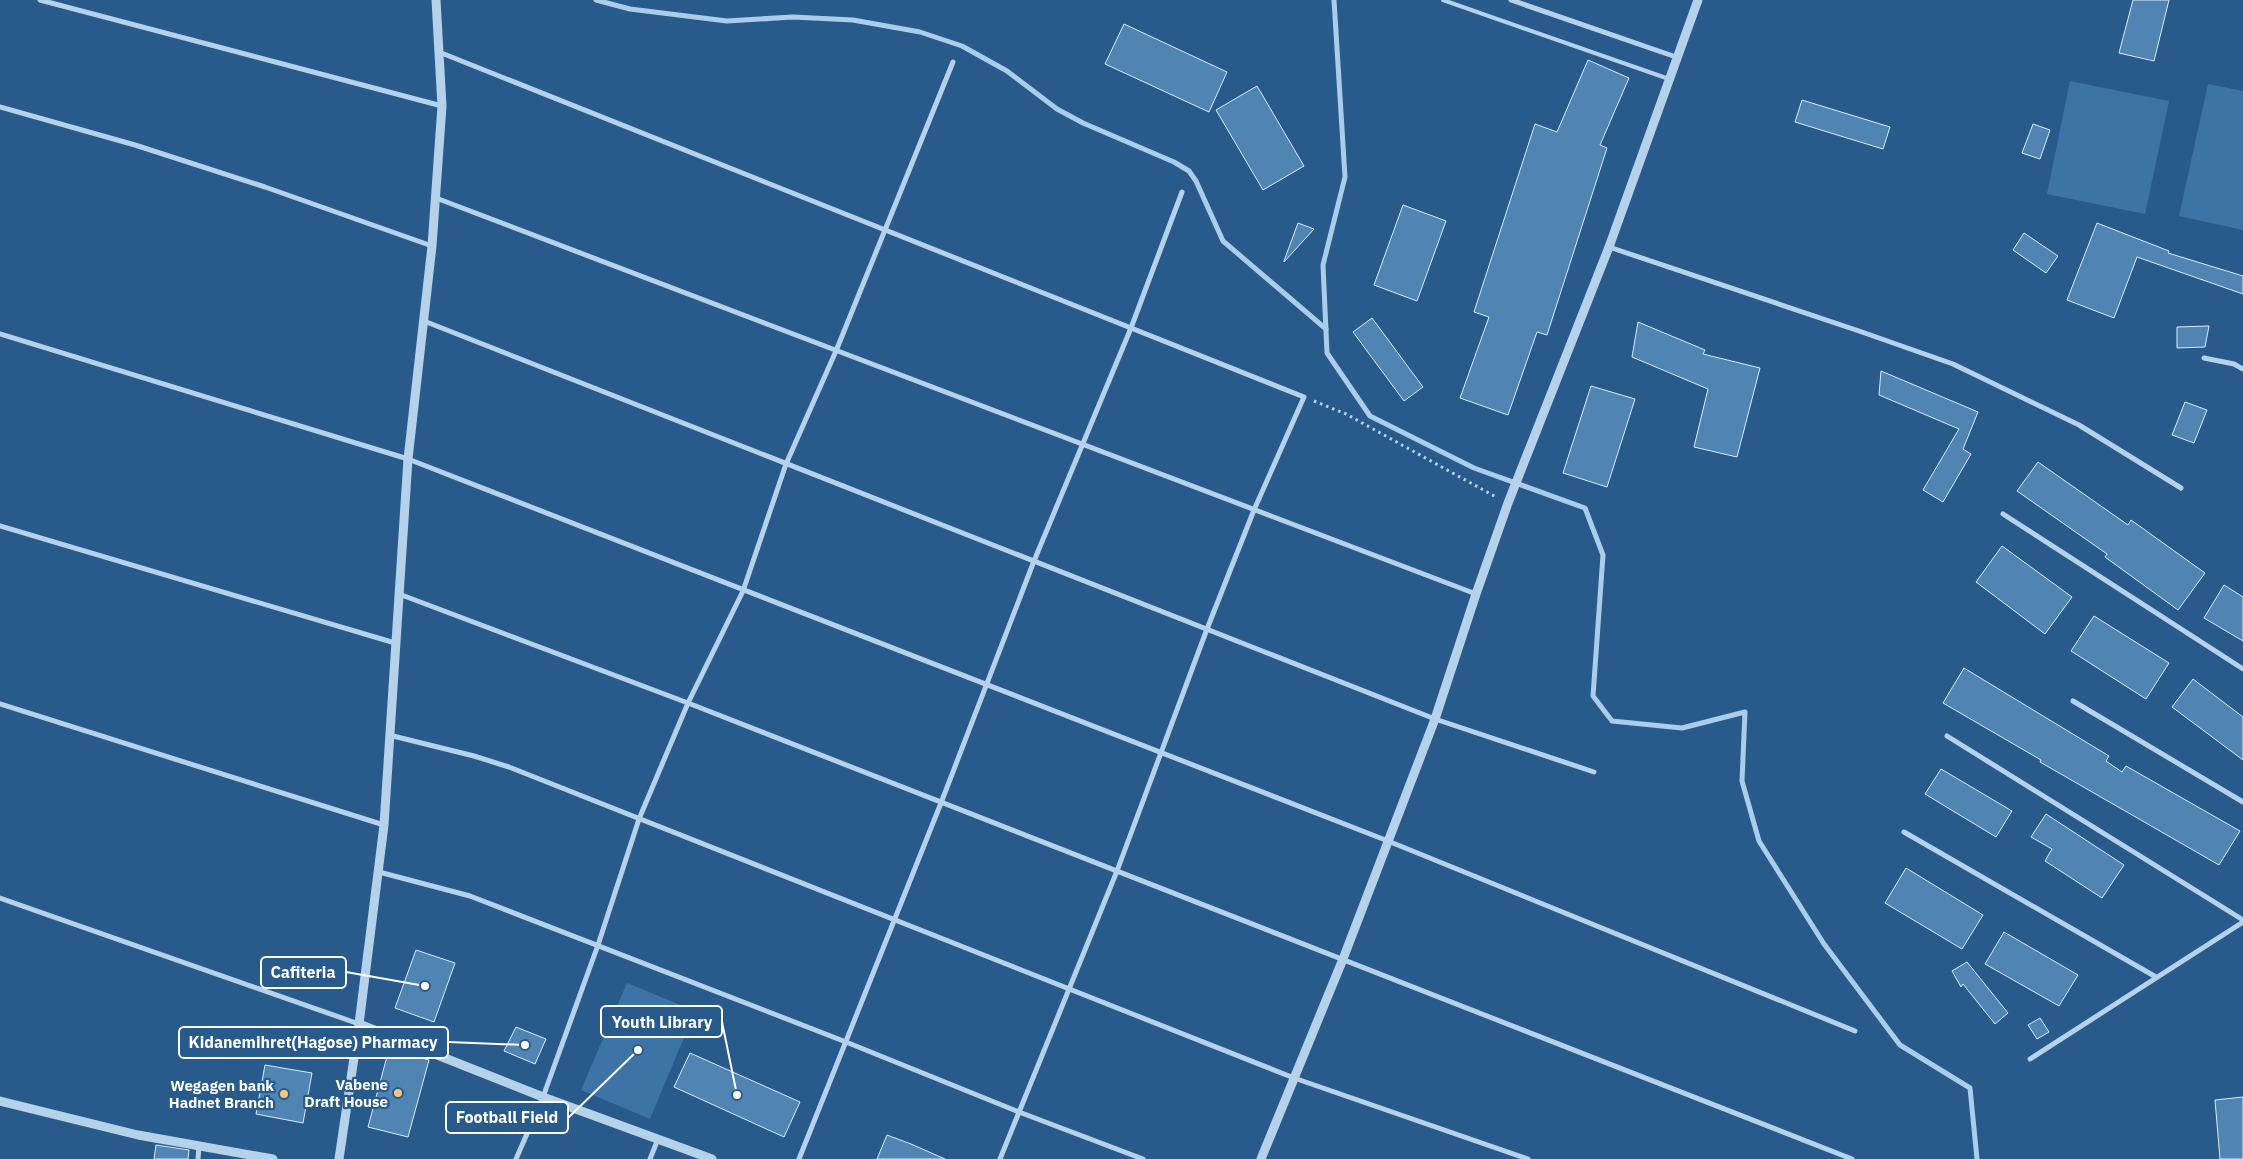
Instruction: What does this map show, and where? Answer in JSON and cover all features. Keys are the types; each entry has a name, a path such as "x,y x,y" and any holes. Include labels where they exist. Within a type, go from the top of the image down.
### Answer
{"street":[{"path":"40,0 442,106"},
{"path":"339,1159 360,1024 384,825 408,459 432,246 442,106 436,0"},
{"path":"1511,0 1676,57"},
{"path":"1261,1159 1343,959 1435,719 1476,594 1510,499 1609,247 1698,0"},
{"path":"439,52 1304,397 1254,510 1207,629 1117,871 1000,1159"},
{"path":"516,1159 543,1097 598,945 639,819 688,703 743,591 786,464 836,351 953,62"},
{"path":"0,107 135,145 265,187 432,246"},
{"path":"800,1159 1034,562 1131,328 1182,192"},
{"path":"436,198 1476,594"},
{"path":"1609,247 1953,364 2079,425 2181,488"},
{"path":"424,321 1435,719 1594,772"},
{"path":"0,334 408,459 1388,841 1855,1031"},
{"path":"2204,358 2234,364 2243,369"},
{"path":"2002,514 2243,669"},
{"path":"0,526 395,643"},
{"path":"399,594 688,703 1852,1159"},
{"path":"2073,701 2243,802"},
{"path":"0,704 384,825"},
{"path":"389,735 474,756 509,767 1294,1078 1528,1159"},
{"path":"1947,736 2243,921 2030,1059"},
{"path":"1904,832 2156,977"},
{"path":"379,872 470,896 1143,1159"},
{"path":"0,898 360,1024 543,1097 712,1159"},
{"path":"0,1101 91,1125 272,1159"},
{"path":"650,1159 658,1140"},
{"path":"198,1159 199,1146"}],"lane":[{"path":"1443,0 1668,79"}],"path":[{"path":"1304,397 1346,414 1510,499"}],"shaded area":[{"path":"2070,81 2169,101 2145,214 2047,194"},
{"path":"2208,84 2243,91 2243,230 2179,216"},
{"path":"627,983 695,1011 650,1119 581,1090"}],"building":[{"path":"2133,0 2169,0 2154,61 2119,53"},
{"path":"1124,24 1227,72 1209,112 1105,64"},
{"path":"1588,60 1629,78 1600,145 1607,148 1547,335 1537,332 1508,415 1460,398 1489,317 1474,312 1535,124 1557,132"},
{"path":"1257,86 1304,166 1263,190 1216,110"},
{"path":"1802,100 1890,127 1883,149 1795,122"},
{"path":"2033,124 2050,130 2040,159 2022,153"},
{"path":"1403,205 1446,221 1417,301 1374,285"},
{"path":"1298,223 1314,229 1284,262 1284,261"},
{"path":"2097,223 2169,251 2168,253 2243,276 2243,294 2137,257 2114,318 2067,300"},
{"path":"2024,233 2058,256 2046,273 2013,250"},
{"path":"1372,318 1423,387 1404,401 1353,332"},
{"path":"1638,322 1705,350 1703,354 1760,368 1737,457 1694,447 1708,389 1632,357"},
{"path":"2209,326 2205,347 2177,348 2177,327"},
{"path":"1881,371 1978,412 1963,449 1971,454 1943,502 1923,490 1959,429 1879,395"},
{"path":"1591,386 1635,399 1607,487 1563,473"},
{"path":"2185,402 2207,410 2194,443 2172,435"},
{"path":"2038,462 2128,525 2131,520 2205,573 2178,610 2105,557 2107,554 2017,491"},
{"path":"2002,546 2072,597 2045,634 1976,582"},
{"path":"2224,585 2243,597 2243,641 2204,618"},
{"path":"2094,616 2169,663 2146,699 2071,651"},
{"path":"1964,668 2109,756 2106,761 2122,772 2126,766 2240,831 2219,865 2040,762 2041,760 1943,703"},
{"path":"2193,679 2243,717 2243,760 2172,707"},
{"path":"1941,769 2012,811 1996,837 1925,794"},
{"path":"2046,814 2124,865 2102,898 2045,861 2052,849 2031,837"},
{"path":"1906,868 1983,915 1962,949 1885,903"},
{"path":"2004,932 2078,975 2059,1006 1985,964"},
{"path":"416,950 455,963 434,1022 395,1008"},
{"path":"1967,962 2008,1013 1995,1024 1963,984 1961,987 1952,971"},
{"path":"2040,1018 2049,1032 2037,1039 2028,1025"},
{"path":"516,1027 546,1039 535,1064 504,1051"},
{"name":"Vabene Draft House","path":"389,1049 429,1060 408,1137 368,1127"},
{"path":"690,1053 800,1102 784,1137 674,1087"},
{"name":"Wegagen bank Hadnet Branch","path":"265,1065 312,1073 303,1123 256,1114"},
{"path":"2243,1097 2243,1159 2220,1159 2215,1100"},
{"path":"887,1135 911,1144 945,1159 877,1159"},
{"path":"156,1145 189,1150 188,1159 154,1159"}],"waterway":[{"path":"596,0 630,9 727,21 793,17 853,20 920,32 962,46 1007,71 1057,109 1083,123 1174,162 1189,171 1196,181 1223,241 1326,329"},
{"path":"1334,0 1345,177 1323,265 1327,353 1370,416 1474,468 1585,508 1603,555 1593,696 1612,721 1682,728 1745,712 1742,781 1759,841 1824,944 1900,1045 1970,1088 1977,1159"}],"place":[{"name":"Cafiteria","path":"425,986"},
{"name":"Kidanemihret(Hagose) Pharmacy","path":"525,1045"},
{"name":"Football Field","path":"638,1050"},
{"name":"Vabene Draft House","path":"398,1093"},
{"name":"Wegagen bank Hadnet Branch","path":"284,1094"},
{"name":"Youth Library","path":"737,1095"}]}
